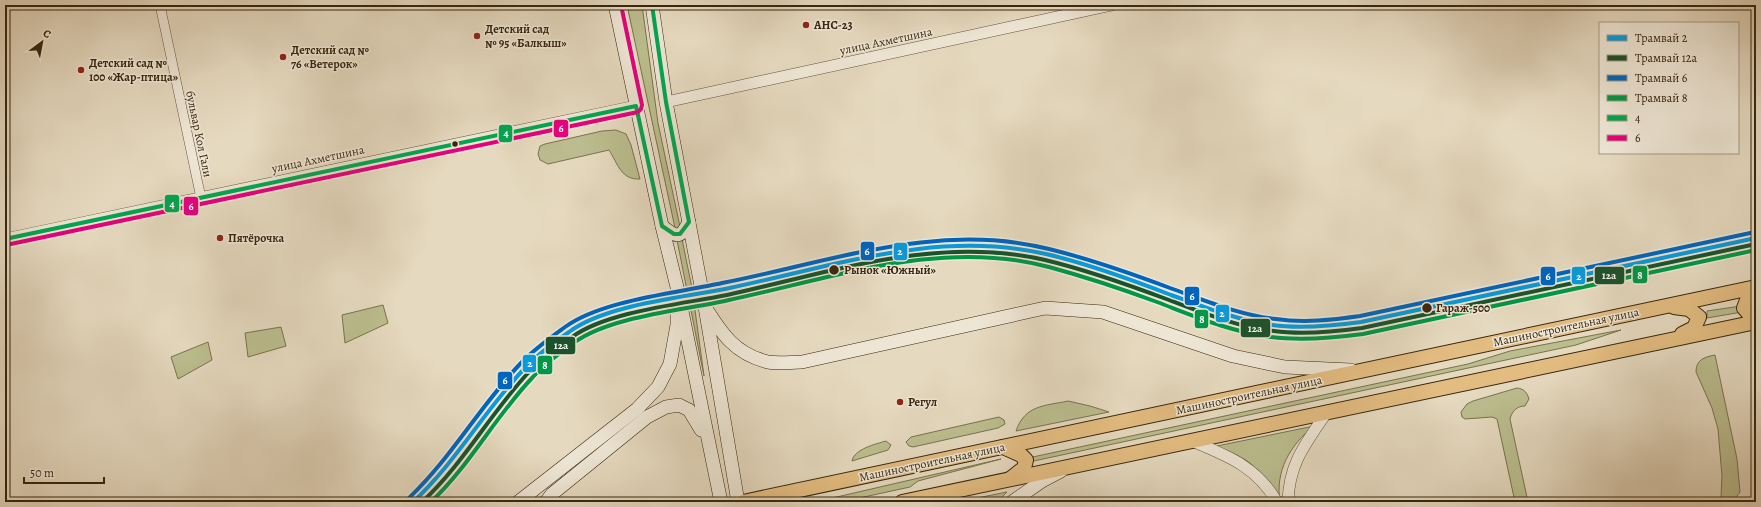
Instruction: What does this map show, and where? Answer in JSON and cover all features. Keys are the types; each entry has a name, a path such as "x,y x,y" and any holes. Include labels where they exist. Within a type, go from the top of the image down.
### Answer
{"main road":[{"path":"615,5 662,226 677,287 721,502"},
{"path":"652,5 666,102 706,307 738,502"},
{"path":"662,226 674,234 680,235 684,232 689,222"},
{"path":"518,502 637,410 658,387 670,364 677,325 677,287"},
{"name":"Машиностроительная улица","path":"743,502 1756,287"},
{"path":"1756,293 1747,300 1744,308 1750,315 1756,316"},
{"path":"1666,306 1689,309 1699,317 1694,328 1673,339"},
{"path":"706,307 723,335 740,351 769,362 802,362 1045,308 1103,312 1233,356 1285,368 1362,371"},
{"path":"902,502 1756,322"},
{"path":"546,502 552,494 647,417 666,407 679,405 689,410 708,442"},
{"path":"1004,447 1021,455 1026,460 1024,468 1010,479"},
{"path":"1012,502 1042,481 1067,467"}],"street":[{"name":"бульвар Кол Гали","path":"160,5 201,198"},
{"name":"улица Ахметшина","path":"666,102 1112,5"},
{"name":"улица Ахметшина","path":"5,239 636,106"},
{"path":"1288,502 1288,486 1301,449 1328,412"},
{"path":"1192,441 1230,456 1253,471 1267,487 1277,502"}],"green space":[{"path":"627,5 642,5 658,123 680,227 678,229 675,228"},
{"path":"616,130 626,134 631,145 640,179 634,179 624,174 609,150 548,164 540,160 538,154 540,146 545,144 602,131"},
{"path":"682,239 692,288 704,376 677,240"},
{"path":"383,305 388,323 345,343 342,315"},
{"path":"1741,306 1742,312 1707,318 1707,311"},
{"path":"281,327 286,346 248,357 245,333"},
{"path":"1621,330 1576,345 1029,462 1028,458 1468,364 1510,351"},
{"path":"208,342 212,360 178,379 171,357"},
{"path":"1715,355 1737,459 1740,492 1734,500 1726,501 1721,497 1722,476 1718,429 1712,408 1696,372 1697,365 1701,360"},
{"path":"1517,388 1522,389 1529,399 1525,406 1515,410 1510,419 1528,502 1515,502 1497,419 1492,417 1465,419 1462,417 1461,412 1467,404 1473,401"},
{"path":"1068,401 1109,412 1016,431 1020,422 1030,411 1043,406"},
{"path":"999,417 1004,420 1005,424 998,428 913,447 909,446 906,442 911,437"},
{"path":"1314,426 1305,433 1291,450 1286,460 1282,469 1280,480 1280,502 1263,477 1251,464 1239,456 1217,446"},
{"path":"886,441 891,445 888,450 852,461 861,450 871,445"},
{"path":"1001,459 918,481 910,487 841,502 815,502"},
{"path":"1007,492 997,502 957,502"}],"tram line":[{"name":"6","path":"409,498 439,466 492,397 520,364 530,354 565,327 581,318 599,310 640,299 884,248 925,242 966,240 1008,242 1049,249 1080,257 1249,314 1276,319 1308,321 1360,316 1755,232"},
{"name":"2","path":"413,502 443,470 524,369 551,345 584,323 602,315 622,309 665,299 725,289 884,254 924,248 965,246 1005,247 1046,254 1094,267 1246,320 1272,325 1305,327 1361,322 1756,238"},
{"name":"12а","path":"422,502 451,472 501,405 528,373 561,345 587,328 605,321 646,310 727,295 845,267 925,254 965,252 1005,253 1045,260 1076,268 1234,323 1274,331 1307,333 1362,328 1756,244"},
{"name":"8","path":"431,502 445,488 506,409 537,373 564,350 590,333 608,326 649,315 712,304 888,264 928,259 968,257 1009,259 1049,267 1090,279 1144,297 1213,323 1256,335 1306,339 1363,334 1756,250"}],"transit line":[{"name":"6","path":"6,245 638,112 642,105 621,5"},
{"name":"4","path":"5,239 636,106 662,226 674,234 680,234 689,222 666,102 652,5"}],"place":[{"name":"АНС-23","path":"806,25"},
{"name":"Детский сад № 95 «Балкыш»","path":"477,36"},
{"name":"Детский сад № 76 «Ветерок»","path":"283,57"},
{"name":"Детский сад № 100 «Жар-птица»","path":"81,70"},
{"name":"Пятёрочка","path":"220,238"},
{"name":"Рынок «Южный»","path":"834,270"},
{"name":"Гараж-500","path":"1427,308"},
{"name":"Регул","path":"900,402"}]}
